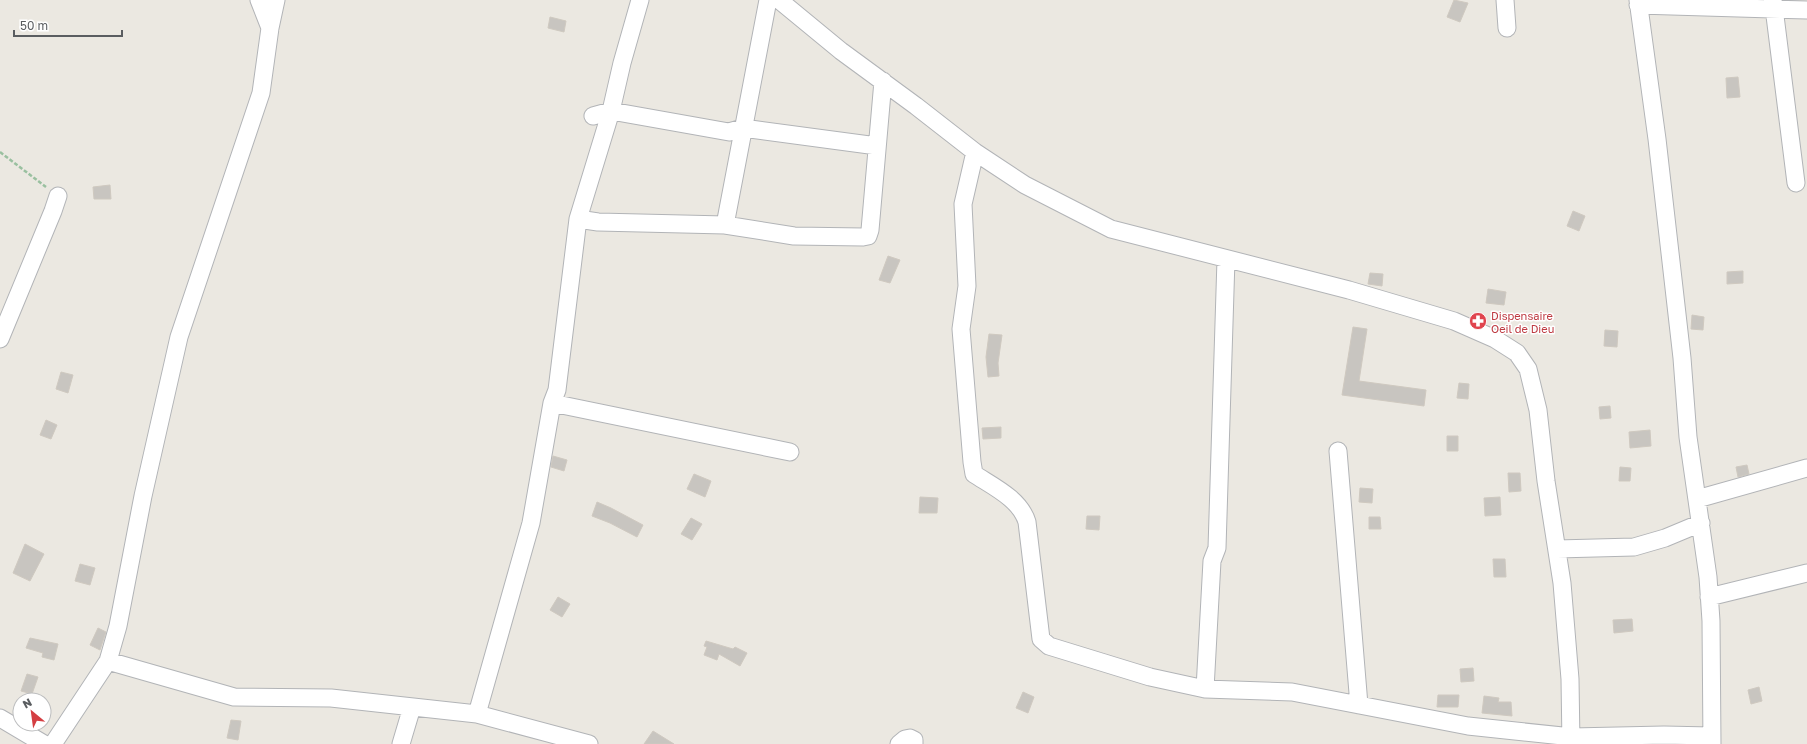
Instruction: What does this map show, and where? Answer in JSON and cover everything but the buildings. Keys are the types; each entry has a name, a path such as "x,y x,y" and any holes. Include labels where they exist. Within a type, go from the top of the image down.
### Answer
{"street":[{"path":"259,0 270,28"},
{"path":"53,744 108,660 118,626 143,496 179,338 262,93 270,28 276,0"},
{"path":"477,714 531,523 552,402 557,390 578,219 611,111 622,63 640,0"},
{"path":"725,225 768,0"},
{"path":"779,0 842,52 975,152 1025,185 1111,229 1349,290 1454,320 1495,339 1518,353 1528,369 1538,410 1546,481 1562,583 1570,680 1571,741"},
{"path":"1505,0 1507,28"},
{"path":"975,152 963,204 967,286 960,329 972,462 974,474 1018,504 1024,513 1027,522 1041,638 1049,646 1150,677 1205,688 1292,692 1468,726 1571,741 1664,734 1712,740 1709,597 1701,523 1688,437 1682,358 1657,139 1638,3 1773,5 1807,10"},
{"path":"1773,5 1796,183"},
{"path":"578,219 598,222 725,225 794,236 868,236 870,230 882,81"},
{"path":"593,116 611,111 729,132 743,128 877,146"},
{"path":"0,339 58,196"},
{"path":"1205,688 1212,561 1217,548 1226,259"},
{"path":"552,402 790,452"},
{"path":"1338,451 1360,705"},
{"path":"1697,499 1807,468"},
{"path":"1557,549 1634,547 1665,538 1701,523"},
{"path":"1709,597 1807,573"},
{"path":"108,660 234,697 331,698 477,714 589,744"},
{"path":"401,744 412,707"},
{"path":"0,718 44,744"},
{"path":"899,744 905,739 910,738 914,740 914,744"}],"path":[{"path":"0,152 58,196"}],"place":[{"name":"Dispensaire Oeil de Dieu","path":"1478,321"}]}
